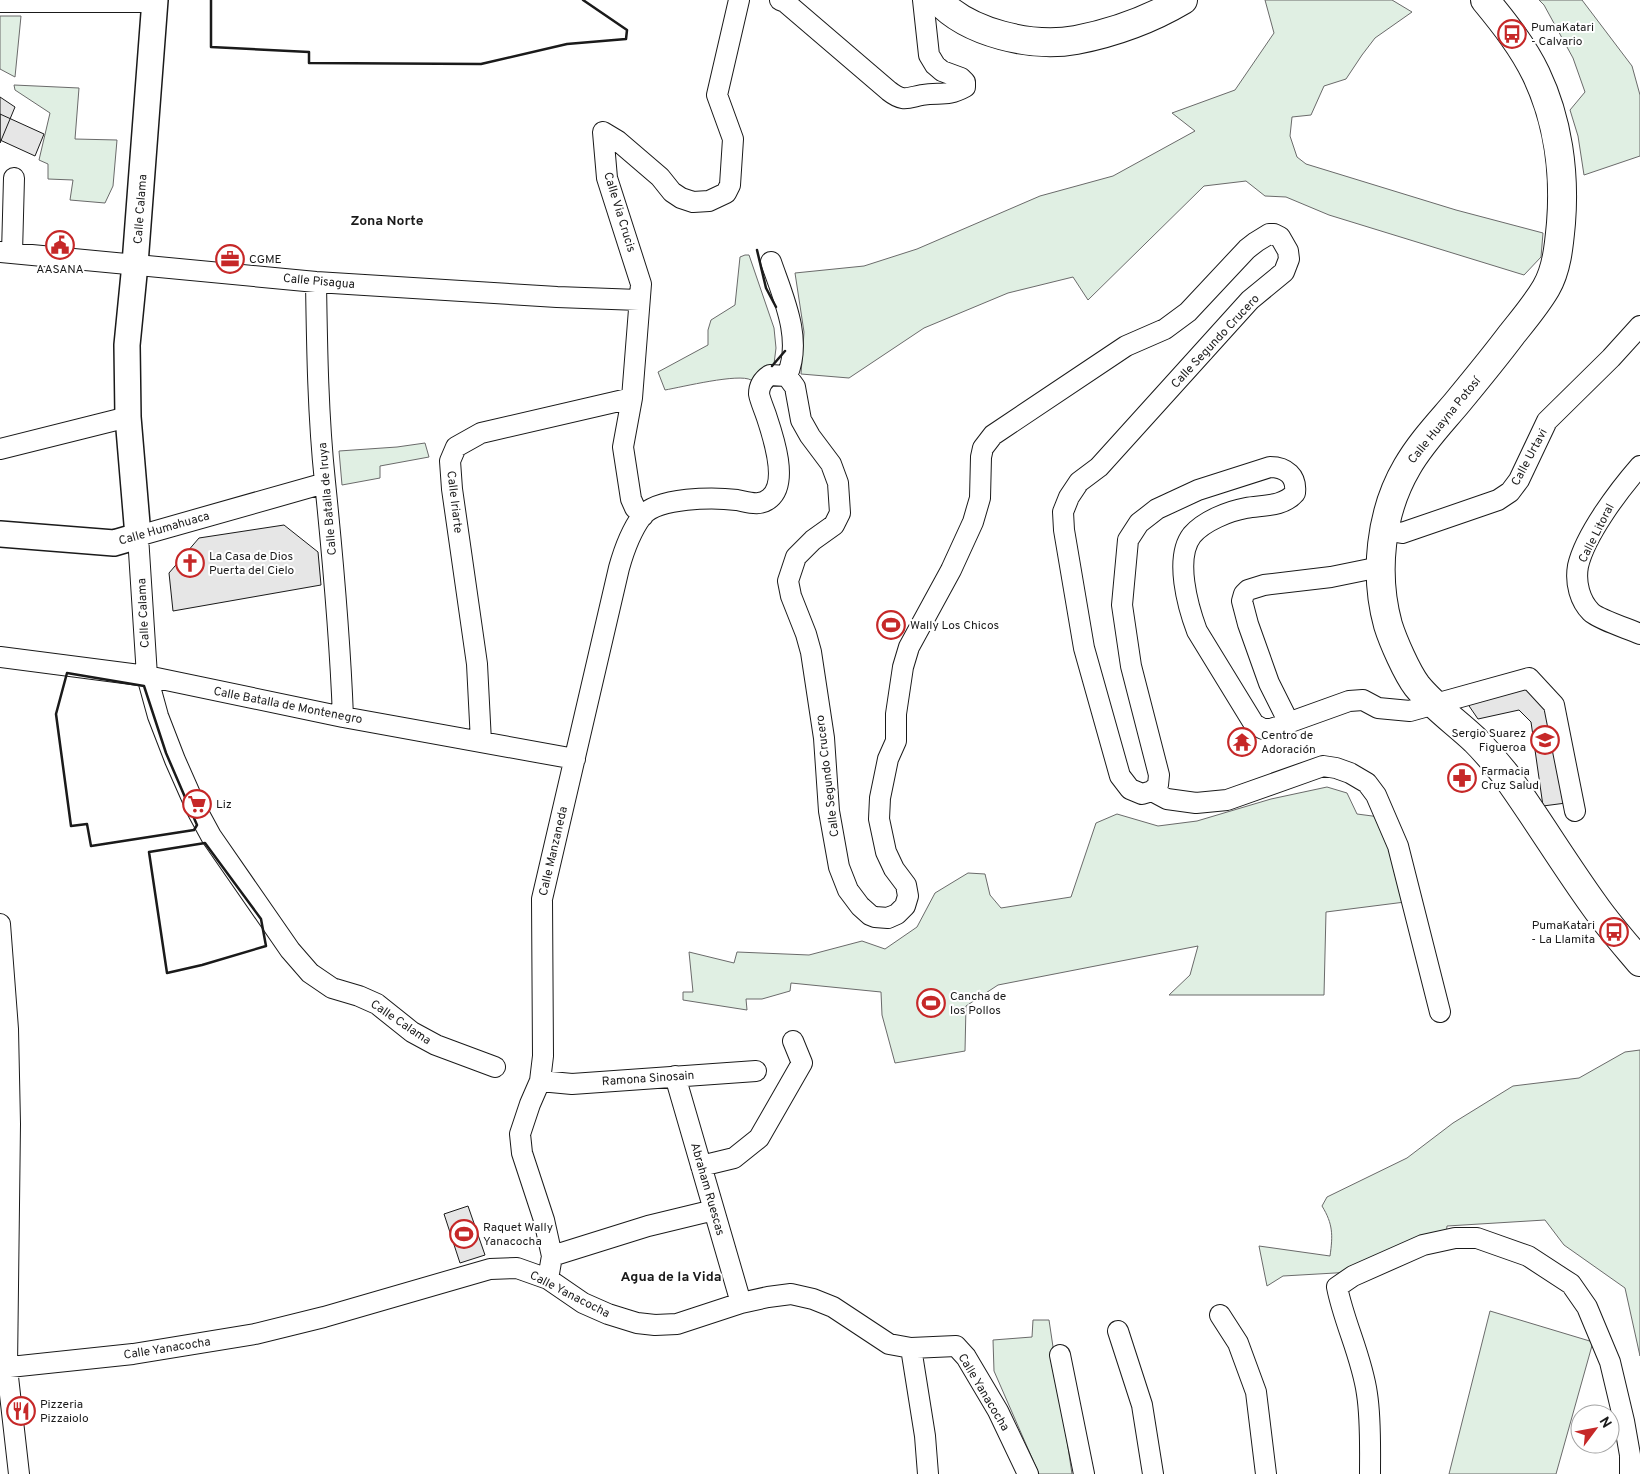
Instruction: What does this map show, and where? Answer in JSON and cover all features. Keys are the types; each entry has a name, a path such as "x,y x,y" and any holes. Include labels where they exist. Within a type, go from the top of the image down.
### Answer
{"highway":[{"path":"938,0 946,8 976,27 1018,39 1054,42 1076,40 1117,29 1170,7 1182,0"},
{"name":"Calle Huayna Potosí","path":"1485,0 1512,34 1526,56 1537,76 1551,118 1560,157 1562,188 1560,237 1556,262 1546,288 1478,377 1427,438 1407,467 1396,490 1384,530 1380,567 1388,626 1415,684 1433,704 1476,742 1503,772 1593,903 1640,962"}],"main road":[{"name":"Calle Calama","path":"138,536 128,417 127,345 136,264 155,1"},
{"name":"Calle Humahuaca","path":"0,534 114,543 138,536"}],"street":[{"name":"Calle Via Crucis","path":"643,516 631,500 622,446 632,398 641,284 607,178 603,132 618,141 660,177 672,192 681,198 693,202 709,201 726,193 730,185 733,139 717,95 739,0"},
{"path":"780,0 785,2 896,97 905,99 912,99 923,95 946,95 965,87 965,82 961,78 942,71 935,65 929,55 923,0"},
{"path":"0,2 155,1"},
{"path":"6,253 14,178"},
{"name":"Calle Segundo Crucero","path":"786,376 795,387 801,420 810,436 831,464 838,483 840,513 834,525 813,540 796,557 788,581 791,596 811,652 824,738 829,811 839,867 848,890 860,906 875,917 888,918 902,910 908,896 906,885 894,870 886,852 879,819 880,798 888,759 896,741 897,706 903,667 909,647 951,570 973,522 980,498 983,448 993,435 1126,346 1165,328 1188,312 1247,250 1264,236 1274,234 1280,237 1288,251 1289,258 1284,272 1250,300 1114,452 1099,467 1079,482 1069,497 1063,512 1066,550 1084,648 1120,776 1130,789 1142,794 1152,790"},
{"name":"Calle Pisagua","path":"6,253 316,282 558,297 639,300"},
{"path":"643,516 648,511 664,504 690,498 732,499 759,504 776,492 779,482 774,442 759,394 764,379 770,375 786,376 791,366 792,336 788,314 771,262"},
{"name":"Calle Batalla de Iruya","path":"316,282 318,383 342,672 343,717"},
{"name":"Calle Urtavi","path":"1384,530 1402,533 1498,500 1510,492 1519,480 1548,421 1612,358 1640,326"},
{"name":"Calle Iriarte","path":"481,742 477,664 452,489 450,461 456,447 482,433 632,398"},
{"path":"0,449 128,417"},
{"name":"Calle Litoral","path":"1640,466 1615,496 1592,534 1578,567 1578,585 1581,599 1593,614 1640,634"},
{"path":"1440,1012 1398,846 1376,795 1367,783 1336,768 1323,766 1227,800 1196,803 1167,799 1152,790 1158,785 1159,775 1131,666 1122,605 1128,540 1139,523 1157,509 1198,490 1270,467 1283,468 1291,475 1296,486 1292,497 1277,504 1232,511 1200,528 1192,535 1188,544 1183,571 1191,616 1197,631 1254,724 1263,729 1271,729 1348,701 1363,700 1378,708 1410,711 1529,678 1554,705 1575,811"},
{"name":"Calle Humahuaca","path":"138,536 325,483"},
{"name":"Calle Manzaneda","path":"548,1279 552,1256 544,1220 522,1153 520,1134 540,1081 543,1056 542,899 619,568 626,546 643,516"},
{"name":"Calle Calama","path":"138,536 146,676 158,716 175,760 211,836 284,942 310,973 332,988 360,996 377,1004 412,1032 436,1045 495,1067"},
{"path":"1289,723 1269,683 1248,624 1242,601 1244,594 1248,590 1264,585 1380,567"},
{"name":"Calle Batalla de Montenegro","path":"0,657 146,676 343,717 575,759"},
{"path":"0,924 8,1030 5,1124 3,1368 19,1474"},
{"path":"701,1166 734,1158 760,1138 802,1063 793,1041"},
{"name":"Ramona Sinosain","path":"540,1081 572,1084 756,1071"},
{"name":"Abraham Ruescas","path":"675,1076 741,1303"},
{"path":"552,1256 648,1226 714,1210"},
{"path":"1370,1474 1370,1426 1367,1392 1350,1328 1341,1310 1336,1287 1353,1276 1423,1246 1455,1238 1477,1238 1528,1256 1571,1284 1588,1307 1610,1362 1624,1421 1630,1455 1630,1474"},
{"name":"Calle Yanacocha","path":"3,1368 133,1354 255,1334 490,1269 517,1268 548,1279 583,1302 608,1314 637,1323 655,1325 677,1324 741,1303 791,1294 813,1298 833,1307 889,1344 910,1348 956,1346 966,1358 998,1411 1028,1474"},
{"path":"1220,1315 1238,1343 1256,1392 1266,1474"},
{"path":"1118,1331 1142,1405 1153,1474"},
{"path":"910,1348 925,1436 928,1474"},
{"path":"1060,1355 1084,1474"}],"green space":[{"path":"1265,0 1392,0 1412,12 1375,38 1346,79 1324,86 1311,115 1292,117 1290,136 1297,157 1306,164 1456,210 1543,233 1541,257 1524,275 1329,215 1286,197 1265,196 1246,181 1204,186 1088,300 1073,277 1008,293 924,328 849,378 801,374 804,332 795,273 864,266 917,249 1040,196 1113,176 1195,131 1172,113 1235,90 1274,33"},
{"path":"1539,0 1582,0 1632,66 1640,95 1640,156 1584,175 1578,136 1570,110 1585,92 1573,58 1544,5"},
{"path":"0,16 21,16 15,77 0,69"},
{"path":"14,85 79,88 75,139 117,140 113,186 105,203 70,200 73,180 48,179 48,164 39,160 50,113 15,90"},
{"path":"749,255 774,328 776,348 774,364 751,380 745,378 723,379 665,390 658,372 708,345 708,330 711,320 735,305 740,257"},
{"path":"425,443 429,457 380,466 380,478 342,485 339,451"},
{"path":"1327,787 1347,793 1357,814 1380,817 1405,902 1326,912 1324,995 1169,995 1190,975 1198,946 998,985 966,1006 965,1051 895,1063 882,1015 881,992 791,983 790,991 762,999 746,999 747,1010 683,1000 683,992 693,992 689,952 734,963 737,952 809,955 862,941 885,949 917,927 935,893 968,873 985,874 990,895 1001,908 1071,897 1096,823 1117,814 1158,826 1197,821 1271,799"},
{"path":"1640,1050 1640,1356 1625,1288 1564,1245 1545,1220 1447,1226 1445,1244 1387,1270 1283,1276 1267,1286 1259,1246 1330,1256 1331,1230 1322,1206 1327,1197 1407,1158 1453,1123 1513,1086 1579,1078 1625,1052"},
{"path":"1490,1311 1593,1342 1576,1404 1570,1404 1570,1424 1556,1474 1449,1474"},
{"path":"1033,1320 1049,1320 1072,1474 1039,1474 994,1371 993,1340 1032,1337"}],"building":[{"path":"0,97 15,107 0,143"},
{"path":"0,114 44,134 35,156 0,140"},
{"path":"284,525 318,552 321,585 173,611 169,573 199,538"},
{"name":"Sergio Suarez Figueroa","path":"1526,682 1553,712 1566,803 1543,806 1531,722 1519,710 1478,719 1465,700"},
{"name":"Raquet Wally Yanacocha","path":"468,1206 485,1255 460,1263 444,1214"}],"wall":[{"path":"211,0 211,47 309,52 309,63 481,64 567,44 626,39 627,30 583,0"},
{"path":"757,250 766,288 776,307"},
{"path":"772,366 785,351"},
{"path":"67,673 144,686 166,753 197,825 194,830 91,846 87,824 71,826 56,714 67,673"},
{"path":"205,843 261,919 266,946 167,973 149,852 205,843"}],"place":[{"name":"PumaKatari - Calvario","path":"1512,34"},
{"name":"AASANA","path":"60,245"},
{"name":"CGME","path":"230,259"},
{"name":"La Casa de Dios Puerta del Cielo","path":"190,563"},
{"name":"Wally Los Chicos","path":"891,625"},
{"name":"Sergio Suarez Figueroa","path":"1545,740"},
{"name":"Centro de Adoración","path":"1242,742"},
{"name":"Farmacia Cruz Salud","path":"1462,778"},
{"name":"Liz","path":"197,804"},
{"name":"PumaKatari - La Llamita","path":"1614,932"},
{"name":"Cancha de los Pollos","path":"931,1003"},
{"name":"Raquet Wally Yanacocha","path":"464,1234"},
{"name":"Pizzeria Pizzaiolo","path":"21,1411"}],"district":[{"name":"Zona Norte","path":"387,220"},
{"name":"Agua de la Vida","path":"671,1276"}]}
